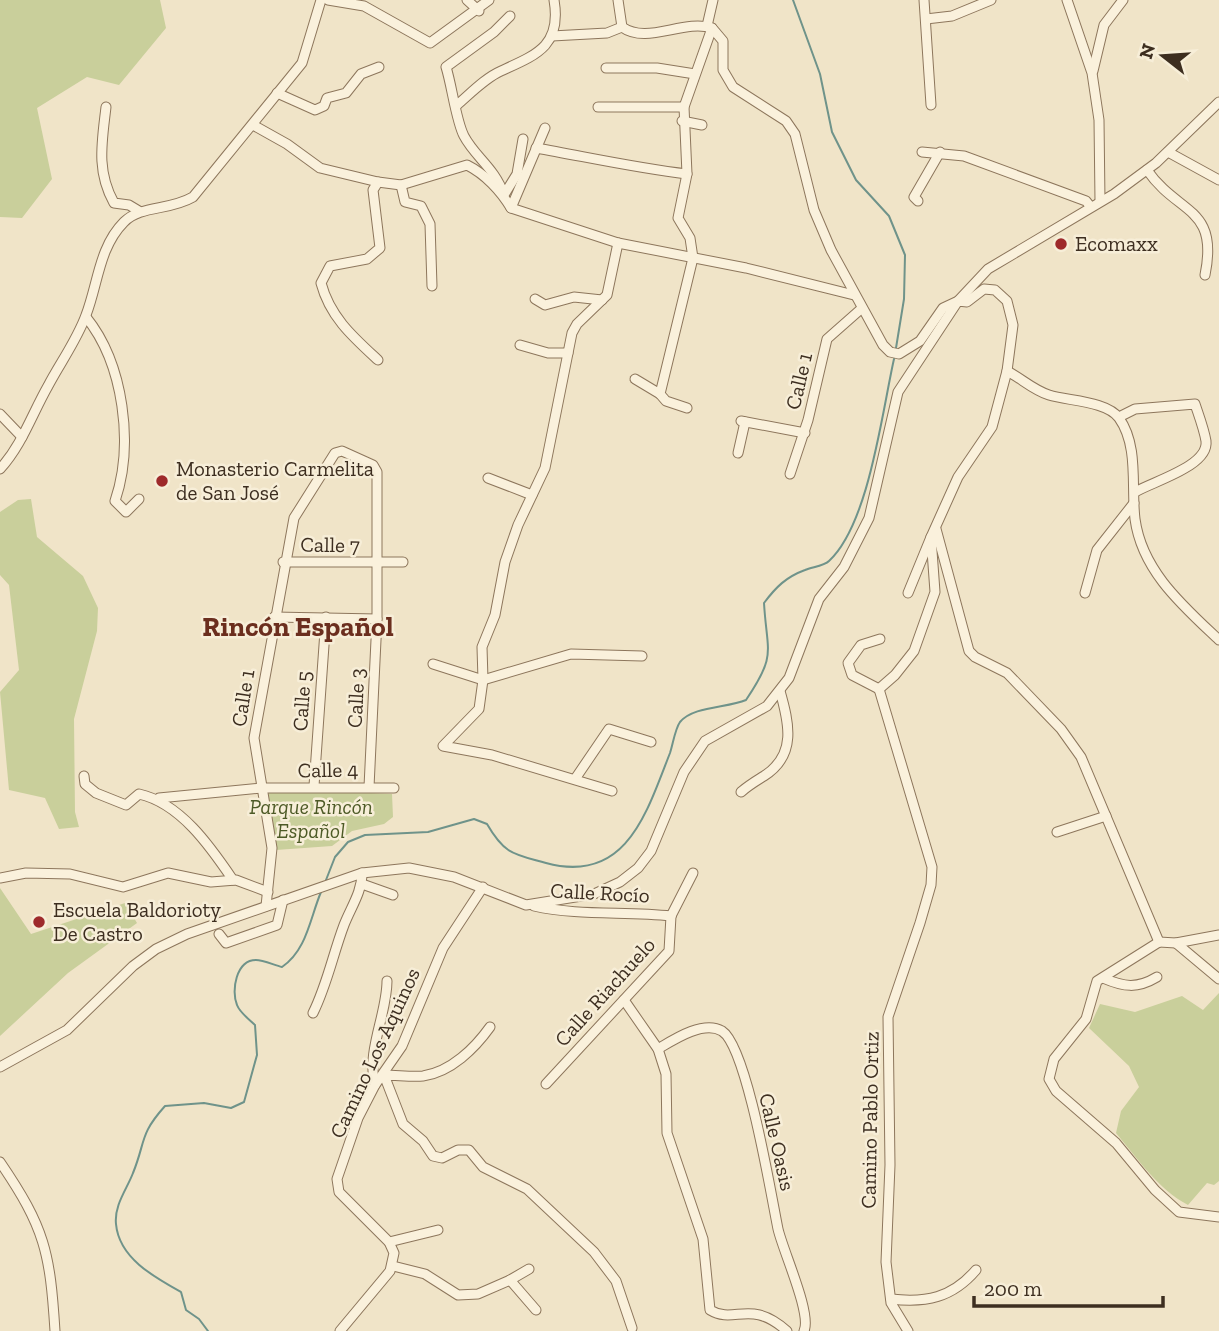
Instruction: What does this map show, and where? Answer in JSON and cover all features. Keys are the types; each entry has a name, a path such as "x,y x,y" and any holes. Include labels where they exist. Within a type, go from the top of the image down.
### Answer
{"street":[{"path":"0,469 15,452 86,317 107,247 124,222 139,211 176,206 192,197 302,63 321,0"},
{"path":"328,0 364,3 430,43 478,11 489,0"},
{"path":"467,0 478,11"},
{"path":"457,105 499,71 535,56 552,37 554,0"},
{"path":"618,0 622,27"},
{"path":"660,394 693,258 690,238 678,218 687,174 682,121 710,27 713,0"},
{"path":"924,0 931,105"},
{"path":"926,19 952,16 991,0"},
{"path":"1067,0 1092,73 1099,120 1100,201"},
{"path":"1092,73 1104,25 1123,0"},
{"path":"510,16 495,32 446,67 466,140 484,159 511,208 618,243 854,295"},
{"path":"552,37 607,33 622,27 640,34 686,26 710,27 723,41 723,71 733,87 786,121 795,134 814,210 861,309 890,352 899,354 920,341 943,307 958,301 967,302 984,289 995,290 1007,301 1013,326 1007,371 992,427 958,477 908,593"},
{"path":"278,93 315,110 324,106 327,98 345,93 361,74 379,67"},
{"path":"606,68 657,68 695,74"},
{"path":"526,905 594,894 620,883 638,868 651,851 684,772 705,741 767,706 780,691 789,678 819,599 844,567 869,518 898,392 958,301 988,269 1147,170 1219,102"},
{"path":"106,107 100,157 104,185 114,203 129,205 139,211"},
{"path":"598,107 684,107"},
{"path":"682,121 702,125"},
{"path":"253,125 287,144 320,168 401,185 467,165 483,172 495,189 504,195"},
{"path":"511,208 545,128"},
{"path":"504,195 517,174 523,139"},
{"path":"536,148 576,154 619,166 687,174"},
{"path":"922,152 964,156 1086,201 1090,206"},
{"path":"918,201 914,197 940,152"},
{"path":"1168,152 1219,180"},
{"path":"1147,170 1161,190 1198,218 1208,234 1210,246 1205,275"},
{"path":"378,182 373,190 380,248 367,258 330,266 321,283 326,300 339,323 378,360"},
{"path":"401,185 405,202 421,206 430,224 432,286"},
{"path":"612,790 492,755 443,746 479,709 483,680 482,647 495,615 505,562 545,468 568,353 578,324 607,295 618,243"},
{"path":"535,299 545,304 574,297 602,300"},
{"name":"Calle 1","path":"790,474 804,433 827,339 861,309"},
{"path":"86,317 97,330 122,400 124,475 115,501 126,512 139,499"},
{"path":"520,345 548,353 568,353"},
{"path":"1007,371 1042,392 1103,408 1119,417 1126,434 1135,492 1134,503 1143,548 1167,591 1219,640"},
{"path":"635,379 660,394 666,401 687,408"},
{"path":"1119,417 1135,409 1195,404 1206,443 1203,456 1195,463 1135,492"},
{"path":"0,414 22,437"},
{"path":"738,453 743,421 804,433"},
{"name":"Calle 1","path":"266,906 272,848 254,738 283,562 294,518 335,453 342,451 373,465 377,472 377,485"},
{"path":"488,478 532,495"},
{"name":"Calle 3","path":"369,787 377,619 377,485"},
{"path":"1085,593 1097,550 1134,503"},
{"path":"880,639 861,645 848,663 852,675 879,689 914,651 929,614 935,577 934,533"},
{"path":"934,533 969,651 975,657 1007,673 1060,729 1082,757 1159,942"},
{"name":"Calle 7","path":"283,562 403,562"},
{"path":"274,617 377,619"},
{"name":"Calle 5","path":"314,786 326,617"},
{"path":"433,664 483,680 571,654 642,656"},
{"name":"Camino Pablo Ortiz","path":"879,689 932,867 931,885 920,923 888,1017 890,1165 886,1262 891,1299 897,1316 908,1331"},
{"path":"741,792 765,775 787,748 790,732 780,691"},
{"path":"575,779 609,729 651,742"},
{"name":"Calle 4","path":"84,776 85,784 96,793 126,805 139,794 159,799 261,788 394,788"},
{"path":"159,799 185,822 218,858 233,880"},
{"path":"1058,832 1106,816"},
{"name":"Calle Rocío","path":"0,1067 67,1030 133,966 156,949 187,934 362,873 409,868 454,877 526,905 558,911 628,911 671,916"},
{"path":"0,878 26,873 70,874 123,887 168,873 211,883 233,880 268,892"},
{"path":"313,1013 324,991 344,926 362,884 362,873"},
{"path":"671,916 693,873"},
{"path":"362,884 393,895"},
{"name":"Camino Los Aquinos","path":"389,1242 339,1192 337,1179 358,1118 375,1084 384,1075 402,1046 443,948 482,887"},
{"path":"219,934 226,943 278,925 283,900"},
{"name":"Calle Riachuelo","path":"546,1084 669,951 671,916"},
{"path":"1219,935 1176,943 1159,942 1097,981 1087,1019 1054,1059 1049,1079 1056,1091 1116,1143 1155,1190 1179,1212 1219,1217"},
{"path":"1176,943 1219,979"},
{"path":"1103,978 1123,986 1140,986 1157,977"},
{"path":"375,1084 377,1037 387,1006 387,981"},
{"path":"624,1000 658,1049 666,1074 667,1133 672,1157 691,1201 703,1239 710,1310 719,1315 761,1313 788,1331"},
{"path":"490,1027 479,1042 440,1072 422,1076 384,1075 403,1124 423,1141 433,1156 442,1158 457,1150 469,1150 483,1167 527,1189 594,1252 616,1281 632,1328"},
{"name":"Calle Oasis","path":"658,1049 681,1035 706,1028 721,1031 734,1045 755,1117 780,1238 805,1316 804,1331"},
{"path":"0,1162 23,1196 43,1236 51,1273 55,1331"},
{"path":"340,1331 393,1266 394,1253 389,1242 438,1230"},
{"path":"393,1266 425,1275 458,1295 478,1294 529,1269"},
{"path":"891,1299 913,1301 948,1294 962,1285 976,1270"},
{"path":"510,1280 536,1310"}],"green space":[{"path":"0,0 160,0 166,28 119,85 87,77 37,108 52,179 22,218 0,217"},
{"path":"31,499 37,537 83,576 98,608 97,631 74,719 75,812 79,827 59,829 45,798 9,790 0,692 19,670 9,585 0,575 0,512 18,500"},
{"name":"Parque Rincón Español","path":"312,790 392,794 393,817 384,824 352,831 332,846 276,850 267,795 270,792"},
{"path":"0,888 31,934 125,903 137,923 68,973 0,1036"},
{"path":"1219,993 1219,1181 1214,1185 1207,1183 1188,1205 1158,1182 1116,1133 1121,1111 1139,1087 1129,1066 1089,1028 1100,1004 1135,1012 1182,996 1203,1010"}],"waterway":[{"path":"793,0 820,74 832,132 856,180 889,216 905,255 904,299 896,348"},
{"path":"326,880 335,857 348,842 365,835 428,832 474,819 487,824 499,842 511,852 546,863 574,867 596,863 615,853 630,838 642,819 680,722 693,713 746,700 756,685 768,653 764,603 787,579 827,563 843,544 864,495 872,466 894,359"},
{"path":"208,1331 199,1319 186,1310 181,1292 149,1273 131,1257 119,1236 117,1210 147,1132 165,1106 204,1103 231,1108 244,1102 257,1055 255,1025 240,1011 235,999 237,977 249,961 259,960 282,967 290,960 307,933 321,892"}],"place":[{"name":"Ecomaxx","path":"1061,244"},
{"name":"Monasterio Carmelita de San José","path":"162,481"},
{"name":"Escuela Baldorioty De Castro","path":"39,922"}],"district":[{"name":"Rincón Español","path":"298,626"}]}
